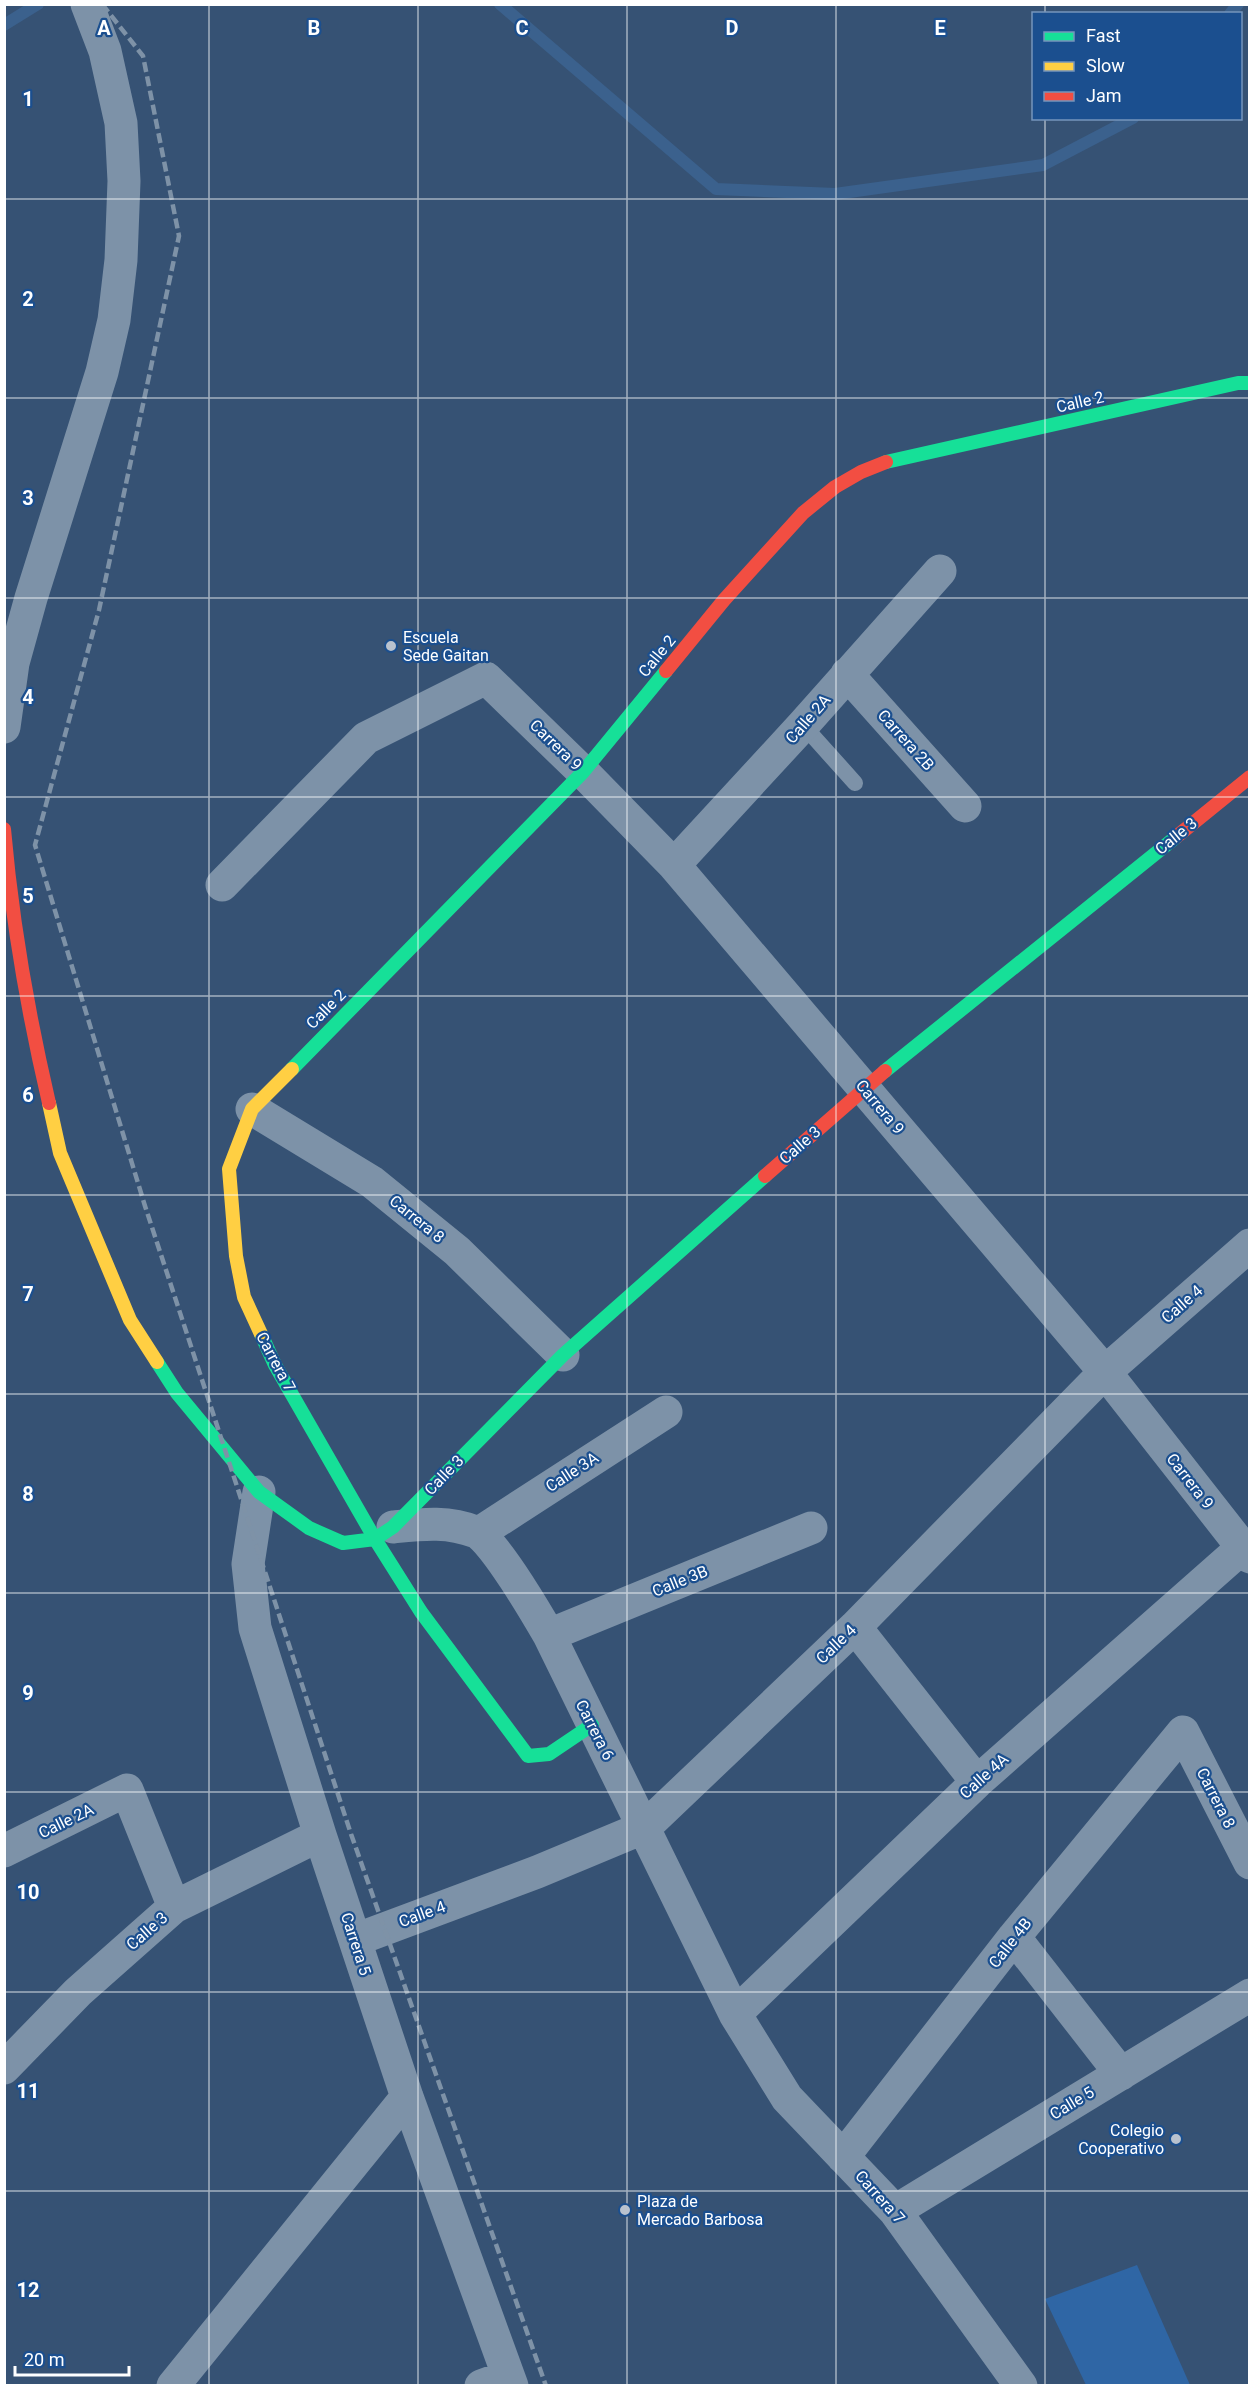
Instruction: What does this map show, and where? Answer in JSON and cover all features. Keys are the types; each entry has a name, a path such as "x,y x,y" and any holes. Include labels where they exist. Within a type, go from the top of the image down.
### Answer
{"street":[{"path":"4,727 13,663 102,372 114,320 121,260 124,181 122,123 105,51 87,4"},
{"name":"Calle 2","path":"229,1169 252,1109 583,772 724,600 783,533 835,487 861,472 895,459 1250,382"},
{"name":"Calle 2A","path":"674,866 940,571"},
{"name":"Carrera 2B","path":"847,674 964,806"},
{"name":"Carrera 9","path":"222,885 366,738 486,678 583,772 674,866 1105,1372 1246,1553"},
{"name":"Calle 3","path":"384,1533 563,1355 864,1088 1250,777"},
{"path":"4,829 9,886 34,1038 60,1153 130,1320 177,1393 259,1492 309,1528 343,1543 437,1522 479,1533"},
{"name":"Carrera 8","path":"252,1109 372,1182 457,1251 563,1355"},
{"name":"Carrera 7","path":"229,1169 236,1256 244,1297 275,1365 384,1533 421,1612 528,1756 549,1754 592,1725"},
{"name":"Calle 4","path":"355,1940 537,1872 645,1827 855,1627 1105,1372 1250,1245"},
{"name":"Calle 3A","path":"479,1533 666,1412"},
{"name":"Carrera 5","path":"259,1492 248,1564 255,1628 500,2382"},
{"name":"Calle 3B","path":"549,1635 810,1528"},
{"name":"Carrera 6","path":"479,1533 518,1582 549,1635 735,2014"},
{"name":"Calle 4A","path":"735,2014 977,1782 1246,1553"},
{"path":"855,1627 977,1782"},
{"name":"Carrera 8","path":"1183,1732 1250,1863"},
{"name":"Calle 4B","path":"843,2157 1014,1937 1183,1732"},
{"name":"Calle 2A","path":"4,1851 127,1790 174,1907"},
{"name":"Calle 3","path":"4,2068 78,1992 174,1907 321,1836"},
{"path":"1014,1937 1121,2074"},
{"name":"Calle 5","path":"895,2211 1250,1995"},
{"name":"Carrera 7","path":"735,2014 787,2098 895,2211 1021,2385"},
{"path":"174,2385 407,2097"}],"lane":[{"path":"803,725 855,783"}],"shaded area":[{"path":"1137,2265 1190,2385 1086,2385 1045,2299"}],"waterway":[{"path":"4,25 38,4"},
{"path":"500,4 716,189 835,194 1043,165 1129,120"},
{"path":"1232,12 1238,4"}],"railway":[{"path":"102,4 143,56 179,236 99,610 35,845 145,1206 351,1834 546,2386"}],"traffic: fast":[{"path":"886,462 1238,383 1250,383"},
{"path":"292,1069 583,772 666,671"},
{"path":"885,1071 1176,837"},
{"path":"157,1362 177,1393 259,1492 309,1528 343,1543 375,1539 393,1527 563,1355 765,1176"},
{"path":"261,1334 275,1365 375,1539 421,1612 528,1756 549,1754 592,1725"}],"traffic: slow":[{"path":"261,1334 244,1297 236,1256 229,1169 252,1109 292,1069"},
{"path":"49,1103 60,1153 130,1320 157,1362"}],"traffic: jam":[{"path":"666,671 724,600 803,513 835,487 861,472 886,462"},
{"path":"1176,837 1250,777"},
{"path":"4,829 11,898 22,967 49,1103"},
{"path":"765,1176 885,1071"}],"place":[{"name":"Escuela Sede Gaitan","path":"391,646"},
{"name":"Colegio Cooperativo","path":"1176,2139"},
{"name":"Plaza de Mercado Barbosa","path":"625,2210"}]}
